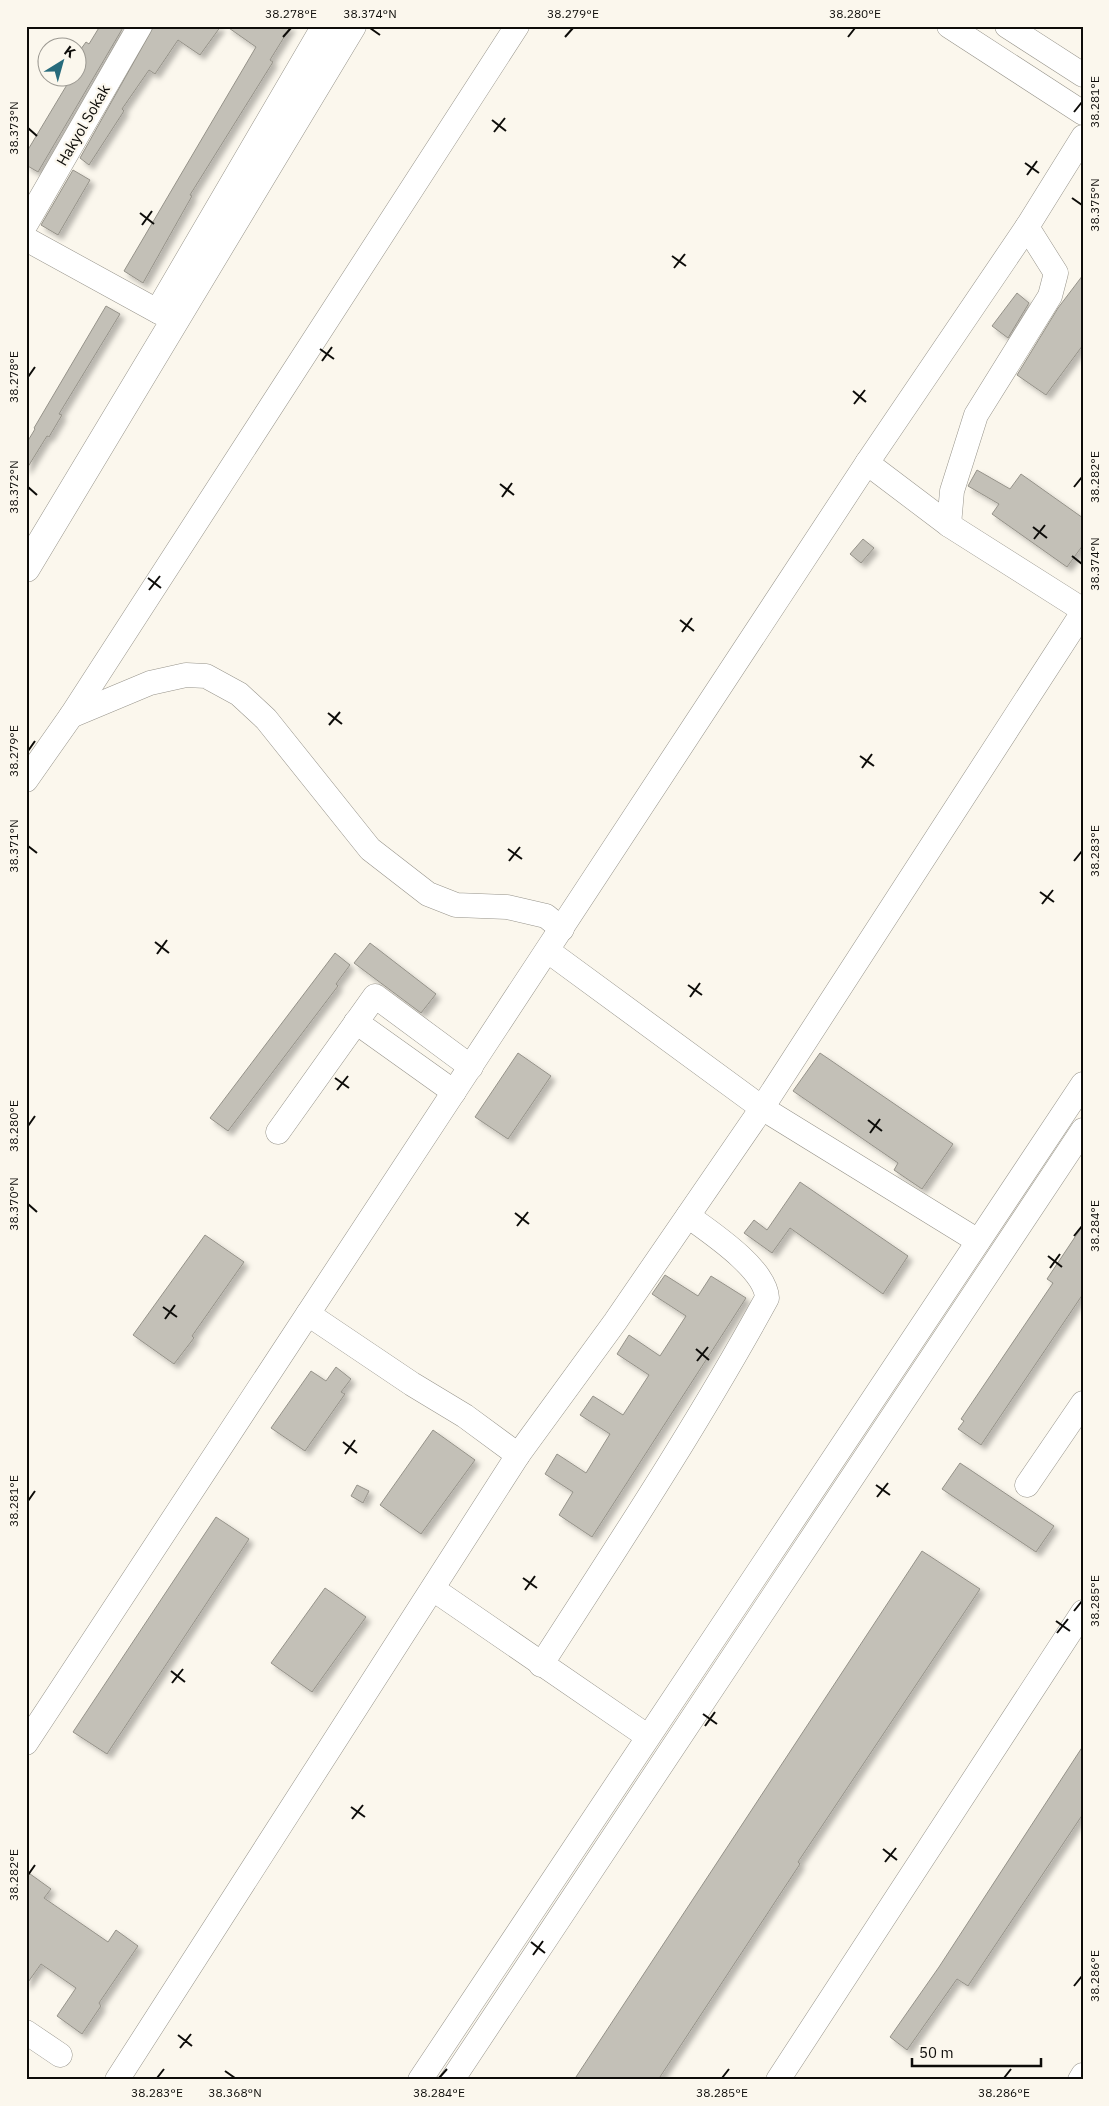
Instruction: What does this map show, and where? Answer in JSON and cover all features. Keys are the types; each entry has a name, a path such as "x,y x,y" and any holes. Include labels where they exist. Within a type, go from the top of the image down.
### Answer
{"main road":[{"path":"26,568 168,315 326,26"},
{"path":"26,534 352,26"}],"street":[{"name":"Hakyol Sokak","path":"26,224 140,26"},
{"path":"26,780 71,716 517,26"},
{"path":"949,26 1083,113"},
{"path":"1007,26 1083,75"},
{"path":"26,1743 867,463 1027,227 1083,137"},
{"path":"949,524 952,491 976,414 1050,296 1056,273 1027,227"},
{"path":"26,239 168,315"},
{"path":"117,2080 434,1589 518,1455 615,1322 762,1108 1083,611 949,524 867,463"},
{"path":"71,716 150,683 186,675 206,676 239,694 266,719 370,849 428,894 456,905 508,907 546,916 562,929"},
{"path":"548,951 762,1108 978,1240"},
{"path":"278,1132 375,996 471,1067"},
{"path":"356,1022 454,1092"},
{"path":"420,2080 647,1736 1083,1084"},
{"path":"452,2080 1083,1130"},
{"path":"541,1665 652,1492 739,1350 767,1298 767,1288 748,1266 728,1246 688,1216"},
{"path":"308,1314 412,1384 465,1416 518,1455"},
{"path":"1027,1485 1083,1403"},
{"path":"434,1589 541,1665 647,1736"},
{"path":"778,2080 1083,1612"},
{"path":"26,2032 60,2055"},
{"path":"1080,2080 1083,2075"}],"building":[{"path":"100,26 124,26 88,87 88,43"},
{"path":"154,26 221,26 200,55 178,40 155,74 149,70 122,109 124,111 89,165 80,158"},
{"path":"226,26 291,26 270,60 273,62 190,195 192,196 143,283 124,271 256,47"},
{"path":"65,88 87,88 38,172 26,165 26,153"},
{"path":"73,170 90,180 58,235 41,225"},
{"path":"1083,275 1083,345 1046,395 1017,375 1058,308"},
{"path":"1017,293 1029,303 1008,338 992,326"},
{"path":"106,306 120,314 59,414 62,415 49,437 47,436 26,470 26,444"},
{"path":"977,470 1010,489 1021,474 1083,518 1083,545 1067,567 992,514 999,504 968,486"},
{"path":"863,539 874,548 861,563 850,554"},
{"path":"370,943 436,994 421,1013 354,963"},
{"path":"335,953 350,965 336,984 338,986 228,1131 210,1118"},
{"path":"518,1053 551,1076 508,1139 475,1117"},
{"path":"820,1053 953,1144 922,1189 894,1170 898,1163 793,1091"},
{"path":"800,1182 908,1256 883,1294 790,1228 772,1253 744,1233 754,1220 767,1230"},
{"path":"1083,1225 1083,1294 981,1445 958,1429 964,1421 961,1419 1053,1283 1047,1279"},
{"path":"205,1235 244,1262 192,1336 194,1338 174,1364 133,1335"},
{"path":"665,1275 698,1296 711,1276 746,1298 592,1537 559,1515 573,1492 545,1474 557,1454 586,1473 610,1434 580,1415 593,1396 623,1415 649,1375 617,1354 629,1335 660,1356 686,1316 652,1294"},
{"path":"336,1367 351,1379 341,1392 345,1394 305,1451 271,1428 311,1371 326,1381"},
{"path":"433,1430 475,1460 421,1534 380,1505"},
{"path":"960,1463 1054,1526 1036,1552 942,1489"},
{"path":"357,1485 369,1491 363,1503 351,1496"},
{"path":"216,1517 249,1539 107,1754 73,1732"},
{"path":"922,1551 980,1589 798,1862 800,1864 658,2080 574,2080"},
{"path":"325,1588 366,1617 312,1692 271,1663"},
{"path":"1083,1746 1083,1814 968,1986 957,1979 907,2050 890,2037 939,1967"},
{"path":"26,1871 51,1889 44,1898 108,1942 116,1930 138,1946 99,2003 101,2006 82,2034 57,2016 76,1988 41,1964 26,1985"}]}
